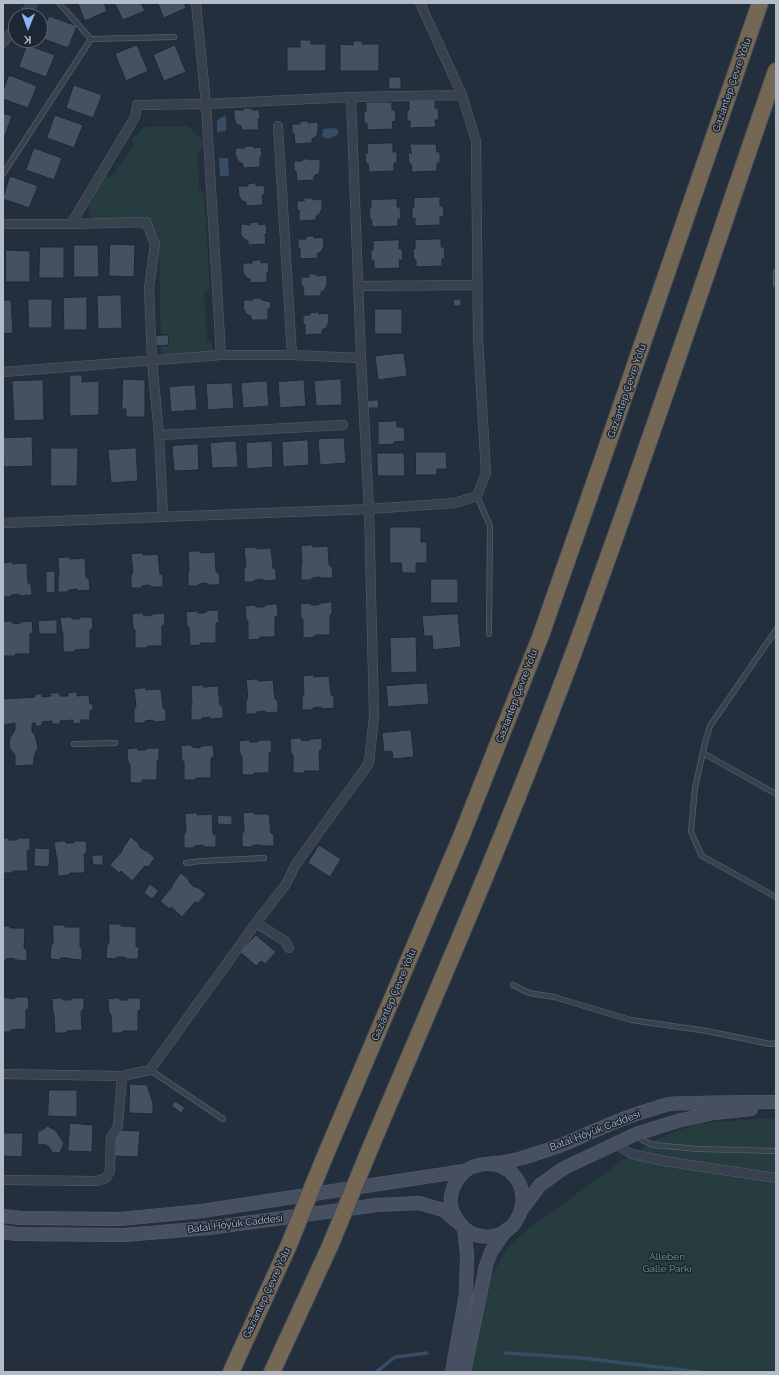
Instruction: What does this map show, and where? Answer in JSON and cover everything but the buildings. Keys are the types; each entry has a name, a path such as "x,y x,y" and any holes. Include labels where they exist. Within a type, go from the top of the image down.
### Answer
{"highway":[{"name":"Gaziantep Çevre Yolu","path":"230,1372 288,1246 461,837 540,635 604,458 760,3"},
{"path":"272,1372 330,1246 495,851 575,647 776,71"}],"main road":[{"name":"Batal Höyük Caddesi","path":"3,1216 21,1218 120,1220 202,1211 464,1172 474,1166 515,1160 540,1152 570,1142 627,1117 670,1104 776,1102"},
{"name":"Batal Höyük Caddesi","path":"3,1232 16,1234 124,1235 209,1228 377,1205 419,1202 443,1210 469,1232 480,1236 492,1236 511,1227 518,1218 522,1208 540,1185 564,1168 636,1134 681,1120 714,1113 776,1107"},
{"path":"486,1164 498,1165 508,1170 516,1178 522,1192 522,1208"},
{"path":"452,1372 466,1294 467,1254 462,1226 453,1214 451,1197 456,1180 464,1172"},
{"path":"464,1372 486,1266 491,1252 506,1230"}],"street":[{"path":"196,3 206,104 221,355"},
{"path":"3,523 369,509 455,502 477,496 486,473 478,338 476,141 462,95 420,3"},
{"path":"71,224 135,117 136,105 206,104 351,97 462,95"},
{"path":"3,1074 122,1076 150,1070 286,884 296,864 369,763 374,716 369,509 361,358 351,97"},
{"path":"278,126 292,355"},
{"path":"3,224 146,222 155,244 149,288 152,361 159,435 163,517"},
{"path":"358,286 477,285"},
{"path":"3,372 221,355 292,355 361,358"},
{"path":"159,435 343,425"},
{"path":"256,923 284,941 289,948"},
{"path":"3,1180 97,1181 106,1178 110,1171 111,1138 118,1126 122,1076"},
{"path":"614,1144 632,1154 664,1161 776,1178"}],"lane":[{"path":"59,3 91,40"},
{"path":"91,40 174,37"},
{"path":"3,174 91,40"},
{"path":"776,272 776,284"},
{"path":"477,496 490,526 489,634"},
{"path":"776,630 710,726 695,788 691,832 702,856 776,897"},
{"path":"74,744 115,743"},
{"path":"703,752 776,793"},
{"path":"186,863 200,860 264,858"},
{"path":"513,985 529,992 554,997 631,1020 707,1031 770,1044 776,1043"},
{"path":"150,1070 223,1120"},
{"path":"636,1134 642,1140 653,1145 699,1149 776,1151"}],"green space":[{"path":"187,126 202,139 202,148 198,152 199,188 204,193 210,288 204,293 207,340 212,342 213,355 161,357 159,234 155,231 90,222 89,204 104,177 111,177 134,146 132,139 144,127"},
{"name":"Alleben Galle Parkı","path":"776,1118 776,1372 469,1372 488,1283 506,1249 520,1235 623,1160 655,1140 697,1123"}],"water":[{"path":"226,116 226,131 217,132 217,121"},
{"path":"334,128 338,130 338,134 328,138 322,136 323,129"},
{"path":"219,158 228,158 229,176 220,176"}],"waterway":[{"path":"376,1372 395,1357 427,1353"},
{"path":"505,1353 582,1358 699,1372"}]}
